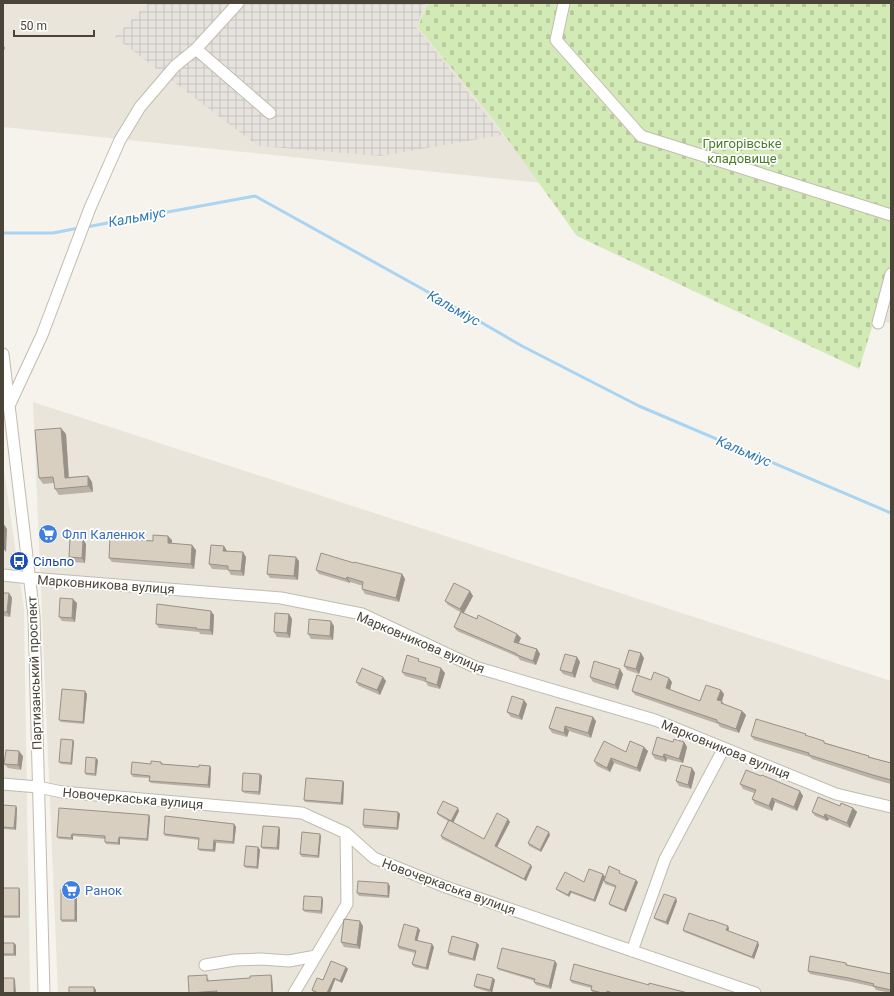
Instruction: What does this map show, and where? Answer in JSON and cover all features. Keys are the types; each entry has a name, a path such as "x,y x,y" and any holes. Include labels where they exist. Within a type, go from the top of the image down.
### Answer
{"street":[{"path":"8,406 42,335 80,239 90,208 120,140 140,107 175,66 196,49 238,3"},
{"path":"564,3 556,40 641,136 891,215"},
{"path":"196,49 270,113"},
{"path":"878,323 891,274"},
{"name":"Партизанський проспект","path":"3,354 34,616 44,993"},
{"name":"Марковникова вулиця","path":"3,575 281,598 362,614 475,667 654,720 836,794 891,807"},
{"path":"632,951 665,859 724,748"},
{"name":"Новочеркаська вулиця","path":"3,784 38,787 62,792 302,813 346,833 374,858 443,886 755,993"},
{"path":"294,993 346,904 346,833"},
{"path":"205,965 235,960 261,959 289,961 316,956"}],"shaded area":[{"path":"3,3 891,3 891,324 542,183 3,127"},
{"path":"148,3 426,3 416,27 502,135 381,156 258,146 115,37"},
{"path":"33,402 891,681 891,993 58,993"},
{"path":"3,465 24,608 30,993 3,993"}],"green space":[{"name":"Григорівське кладовище","path":"428,3 891,3 891,266 859,369 577,236 490,115 418,27"}],"building":[{"path":"61,428 65,478 88,476 88,486 55,489 53,477 39,478 35,430"},
{"path":"153,535 168,536 168,543 192,545 191,564 109,558 110,538 153,541"},
{"path":"70,538 83,539 82,558 69,557"},
{"path":"211,545 224,546 223,551 243,552 241,571 228,570 228,566 209,564"},
{"path":"321,553 354,563 402,574 396,598 362,589 363,582 347,577 346,579 316,570"},
{"path":"269,555 296,557 294,576 267,574"},
{"path":"454,583 470,591 460,609 445,601"},
{"path":"3,593 9,593 7,612 3,612"},
{"path":"60,598 73,599 72,618 59,617"},
{"path":"157,604 211,611 210,630 156,624"},
{"path":"461,612 477,619 478,615 517,634 514,642 537,649 533,661 454,627"},
{"path":"275,613 289,614 287,633 274,632"},
{"path":"309,619 331,621 330,636 308,634"},
{"path":"629,650 641,653 636,669 624,666"},
{"path":"565,654 577,657 572,673 560,670"},
{"path":"407,655 419,659 418,661 441,668 437,685 425,681 426,678 402,672"},
{"path":"594,661 620,669 615,685 590,677"},
{"path":"362,668 383,677 377,690 356,682"},
{"path":"654,672 669,678 666,688 700,701 706,685 721,690 717,700 742,711 736,729 717,722 717,720 632,691 637,675 651,680"},
{"path":"62,689 85,691 83,722 59,720"},
{"path":"512,696 524,700 519,716 507,712"},
{"path":"556,707 593,717 588,733 565,726 564,733 549,728"},
{"path":"756,719 806,734 805,735 824,741 824,743 891,763 891,780 751,736"},
{"path":"657,737 673,742 674,739 684,742 679,759 664,754 663,757 652,754"},
{"path":"61,739 73,740 71,763 59,762"},
{"path":"604,741 626,752 630,741 644,747 637,768 611,758 607,768 594,761"},
{"path":"6,750 19,751 18,765 4,764"},
{"path":"86,757 96,758 95,774 85,773"},
{"path":"151,761 161,762 161,764 199,767 199,765 210,766 208,785 149,781 150,776 131,774 132,762 151,764"},
{"path":"681,765 692,768 688,785 676,781"},
{"path":"746,770 800,791 794,807 772,798 769,806 752,799 756,790 740,784"},
{"path":"243,773 260,774 259,792 242,791"},
{"path":"306,778 343,781 341,803 304,800"},
{"path":"818,797 840,806 841,803 853,808 847,823 825,814 824,817 812,812"},
{"path":"443,801 458,808 451,821 437,813"},
{"path":"3,805 16,806 14,828 3,827"},
{"path":"59,808 149,815 147,839 119,837 118,843 105,842 105,836 72,834 71,838 57,837"},
{"path":"364,809 398,812 397,828 363,825"},
{"path":"497,813 508,819 495,846 531,865 524,879 441,836 449,820 484,839"},
{"path":"165,816 234,824 233,842 214,840 213,850 198,849 199,838 164,834"},
{"path":"263,826 279,827 277,848 261,847"},
{"path":"537,826 549,832 540,850 528,843"},
{"path":"302,832 320,834 318,856 300,854"},
{"path":"246,846 258,847 257,867 244,866"},
{"path":"609,866 620,871 619,873 636,880 624,910 609,904 616,886 604,881"},
{"path":"589,869 603,874 594,900 570,891 568,895 556,889 565,872 584,882"},
{"path":"358,881 388,883 388,896 357,893"},
{"path":"3,888 19,888 19,916 3,916"},
{"path":"61,889 75,890 75,920 61,920"},
{"path":"664,894 676,898 666,922 654,918"},
{"path":"304,896 322,897 321,911 303,910"},
{"path":"689,913 728,926 726,930 758,942 752,957 683,930"},
{"path":"344,919 360,921 357,945 341,942"},
{"path":"404,924 418,928 415,940 432,944 426,968 412,964 416,951 398,946"},
{"path":"452,936 477,943 473,959 448,952"},
{"path":"3,943 14,943 14,954 3,954"},
{"path":"502,948 555,961 549,986 534,982 535,979 497,968"},
{"path":"810,956 891,974 891,990 849,978 808,971"},
{"path":"331,961 346,967 340,981 334,978 327,993 318,993 312,990 317,978 323,980"},
{"path":"574,964 649,985 649,983 688,993 613,993 607,991 606,993 602,993 591,990 592,986 570,980"},
{"path":"477,974 493,978 490,990 474,986"},
{"path":"207,975 207,981 271,975 272,993 217,993 217,991 189,993 188,976"},
{"path":"3,978 14,978 14,993 3,993"},
{"path":"69,987 94,987 94,993 69,993"}],"waterway":[{"name":"Кальміус","path":"86,227 255,196 522,346 639,406 891,513"},
{"name":"Кальміус","path":"3,233 53,233 79,228"}],"place":[{"name":"Флп Каленюк","path":"48,534"},
{"name":"Сільпо","path":"19,561"},
{"name":"Ранок","path":"71,890"}]}
